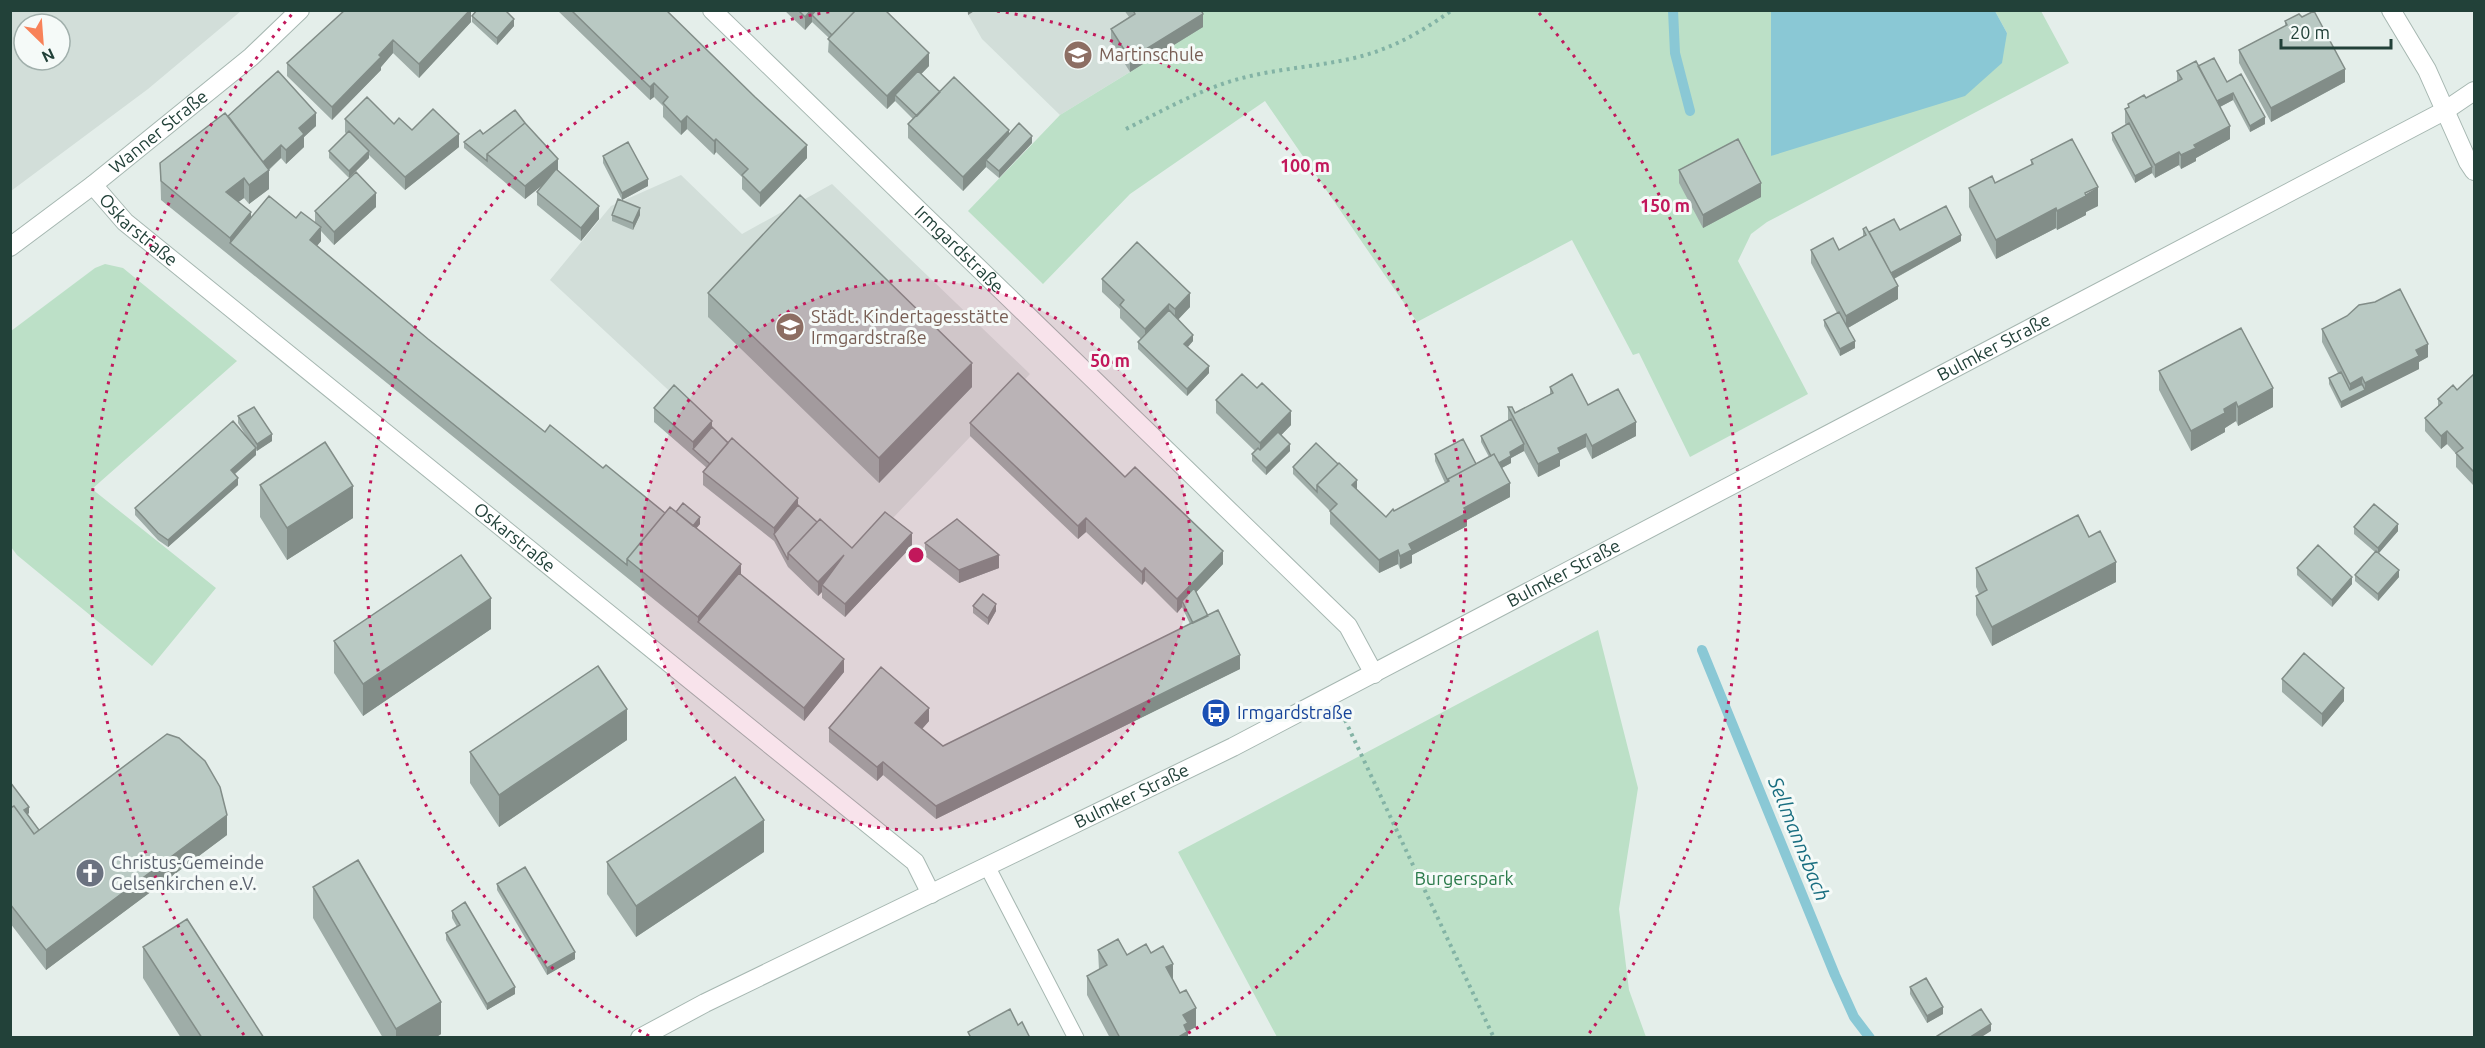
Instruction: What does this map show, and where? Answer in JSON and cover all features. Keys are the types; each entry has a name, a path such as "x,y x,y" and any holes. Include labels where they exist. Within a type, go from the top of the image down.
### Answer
{"street":[{"name":"Wanner Straße","path":"10,247 93,185 251,57 300,10"},
{"name":"Irmgardstraße","path":"712,10 1347,626 1374,674"},
{"path":"2391,10 2427,69 2468,162 2475,171"},
{"name":"Bulmker Straße","path":"640,1038 705,1003 988,868 1334,695 2446,110 2475,91"},
{"name":"Oskarstraße","path":"93,185 125,222 915,862 931,894"}],"lane":[{"path":"988,868 1076,1038"}],"path":[{"path":"1126,129 1194,95 1237,79 1362,56 1391,46 1426,29 1452,10"},
{"path":"1334,695 1494,1038"}],"shaded area":[{"path":"11,10 241,10 148,89 11,191"},
{"name":"Martinschule","path":"966,11 1192,11 1203,27 1060,115 982,39"},
{"name":"Städt. Kindertagesstätte Irmgardstraße","path":"681,175 742,234 832,184 1030,374 852,561 550,280 611,206"}],"green space":[{"path":"1192,11 1771,11 1771,156 2007,33 1995,11 2041,11 2069,63 1767,222 1751,234 1738,261 1808,394 1690,457 1639,353 1633,355 1572,240 1417,322 1265,101 1130,194 1043,284 968,211 1060,115 1130,72"},
{"path":"105,264 123,268 237,361 92,489 216,588 152,666 17,555 11,547 11,331 95,268"},
{"name":"Burgerspark","path":"1598,630 1638,788 1619,909 1629,990 1646,1037 1277,1037 1178,852"}],"water":[{"path":"1771,11 1995,11 2007,33 2002,63 1965,96 1771,156"}],"building":[{"path":"345,10 470,10 419,64 393,40 379,55 381,57 332,107 287,63"},
{"path":"477,10 505,10 514,19 497,38 472,16"},
{"path":"571,10 666,10 807,145 760,193 742,175 748,169 687,116 681,122 663,103 668,97 654,83 650,87"},
{"path":"798,10 811,10 805,17"},
{"path":"816,10 856,10 832,35 812,15"},
{"path":"856,10 885,10 929,53 887,96 828,39"},
{"path":"1133,10 1201,10 1203,14 1130,59 1111,29 1135,14"},
{"path":"2314,11 2345,69 2271,108 2239,50 2287,25 2285,21 2299,14 2302,17"},
{"path":"2214,58 2227,82 2241,74 2265,117 2250,126 2233,93 2217,101 2198,66"},
{"path":"2196,61 2230,126 2194,145 2196,148 2181,155 2179,152 2155,165 2125,109 2129,107 2128,104 2144,95 2146,98 2182,79 2177,71"},
{"path":"278,71 316,113 299,128 304,134 286,150 281,145 263,162 228,116"},
{"path":"918,71 940,92 917,116 895,95"},
{"path":"954,77 1009,130 963,177 908,124"},
{"path":"367,97 394,124 399,118 412,130 433,109 459,134 405,177 345,119"},
{"path":"515,110 525,123 487,154 487,161 464,142 480,130 483,134"},
{"path":"225,113 269,170 249,185 244,178 226,192 251,212 230,238 161,181 160,163"},
{"path":"525,123 558,159 525,186 487,154"},
{"path":"1019,123 1032,136 999,171 986,160"},
{"path":"2129,123 2152,167 2135,176 2112,133"},
{"path":"349,131 369,151 349,171 329,151"},
{"path":"1738,139 1761,183 1703,215 1679,170"},
{"path":"2072,139 2098,187 2085,193 2086,196 2057,211 2056,208 1996,240 1969,188 1992,176 1995,183 2033,164 2031,160"},
{"path":"628,142 648,179 622,193 603,156"},
{"path":"556,169 599,206 581,228 537,192"},
{"path":"356,172 376,193 334,232 315,211"},
{"path":"800,195 972,363 879,458 708,293"},
{"path":"269,196 296,218 301,212 321,227 310,240 428,339 545,432 550,425 603,468 606,465 665,513 627,559 627,565 230,243"},
{"path":"618,199 640,208 633,223 612,215"},
{"path":"1946,206 1961,235 1891,273 1869,232 1894,219 1900,230"},
{"path":"1866,227 1898,286 1846,316 1811,250 1833,238 1839,250 1866,235 1863,229"},
{"path":"1137,242 1190,293 1175,309 1169,304 1145,329 1120,305 1124,300 1102,279"},
{"path":"2400,289 2428,344 2416,350 2419,356 2365,383 2362,377 2350,384 2322,329 2347,316 2359,305 2375,302"},
{"path":"1169,310 1193,335 1184,344 1209,366 1187,389 1138,342"},
{"path":"1839,312 1855,341 1840,349 1824,320"},
{"path":"2241,328 2273,388 2238,407 2236,402 2224,409 2225,413 2191,431 2159,371"},
{"path":"2341,372 2350,390 2362,384 2365,390 2341,402 2329,378"},
{"path":"1018,373 1125,477 1135,467 1223,551 1177,599 1145,568 1142,572 1086,518 1078,526 970,423"},
{"path":"1242,374 1257,388 1262,383 1291,411 1260,443 1216,400"},
{"path":"1572,374 1588,405 1618,389 1636,422 1592,446 1586,434 1558,448 1560,453 1538,464 1508,407 1512,407 1515,413 1553,393 1550,387"},
{"path":"2474,374 2475,470 2473,471 2456,453 2463,448 2447,431 2441,436 2425,418 2442,403 2438,399 2453,385 2457,390"},
{"path":"674,385 712,421 693,442 654,408"},
{"path":"254,407 272,434 257,444 238,416"},
{"path":"1511,419 1524,444 1510,452 1511,456 1499,463 1494,454 1491,456 1481,436"},
{"path":"233,421 256,448 231,470 238,478 168,540 158,533 135,508"},
{"path":"712,427 728,443 710,464 693,449"},
{"path":"1278,432 1290,444 1266,468 1252,454 1258,448 1260,450"},
{"path":"732,438 798,498 774,528 703,472"},
{"path":"1463,439 1476,464 1448,481 1435,454"},
{"path":"325,442 353,486 287,528 260,485"},
{"path":"1316,443 1338,464 1317,485 1317,492 1293,467"},
{"path":"1494,454 1510,483 1464,508 1467,513 1409,544 1412,550 1400,556 1398,550 1379,560 1330,511 1337,504 1317,485 1339,463 1357,480 1352,485 1386,517 1393,509 1394,511"},
{"path":"683,503 700,517 693,526 676,512"},
{"path":"2374,504 2398,524 2378,548 2354,527"},
{"path":"798,505 817,522 788,553 788,560 774,534"},
{"path":"670,507 741,564 698,617 627,559"},
{"path":"885,512 912,533 845,604 822,585 844,555 818,582 788,553 820,519 852,548"},
{"path":"2078,515 2089,537 2100,531 2116,562 1992,627 1976,596 1987,590 1976,568"},
{"path":"957,519 999,555 959,570 925,543"},
{"path":"2318,545 2352,577 2332,600 2297,568"},
{"path":"2376,551 2399,570 2378,594 2355,575"},
{"path":"461,555 491,598 363,684 334,641"},
{"path":"739,573 844,659 804,708 698,622"},
{"path":"1194,588 1208,616 1193,623 1182,601"},
{"path":"983,594 996,604 988,618 973,606"},
{"path":"1218,610 1240,655 936,806 883,762 877,767 829,728 881,667 929,708 915,723 943,746"},
{"path":"2304,653 2344,688 2322,714 2282,679"},
{"path":"598,666 627,709 499,795 470,752"},
{"path":"167,734 179,738 205,761 220,787 227,815 46,950 10,904 10,808 14,806 34,834"},
{"path":"735,777 764,820 636,906 607,862"},
{"path":"10,782 29,807 24,810 39,830 34,834 14,806 10,808"},
{"path":"358,860 441,1002 396,1029 313,887"},
{"path":"525,867 575,952 547,968 497,884"},
{"path":"465,902 515,987 487,1004 446,933 460,925 452,911"},
{"path":"187,919 264,1038 202,1038 143,947"},
{"path":"1118,939 1127,955 1146,944 1151,953 1163,946 1173,964 1166,967 1180,993 1186,990 1196,1008 1183,1015 1188,1023 1184,1025 1187,1032 1177,1038 1120,1038 1087,976 1107,965 1098,950"},
{"path":"1926,978 1943,1007 1927,1016 1910,987"},
{"path":"1010,1009 1018,1025 1022,1022 1030,1038 971,1038 968,1032"},
{"path":"1981,1009 1991,1024 1969,1038 1938,1038 1937,1036"}],"waterway":[{"name":"Sellmannsbach","path":"1673,10 1675,53 1690,111"},
{"name":"Sellmannsbach","path":"1702,650 1835,975 1854,1017 1870,1038"}],"place":[{"name":"Martinschule","path":"1078,55"},
{"name":"Städt. Kindertagesstätte Irmgardstraße","path":"790,327"},
{"name":"Irmgardstraße","path":"1216,713"},
{"name":"Christus-Gemeinde Gelsenkirchen e.V.","path":"90,873"}]}
